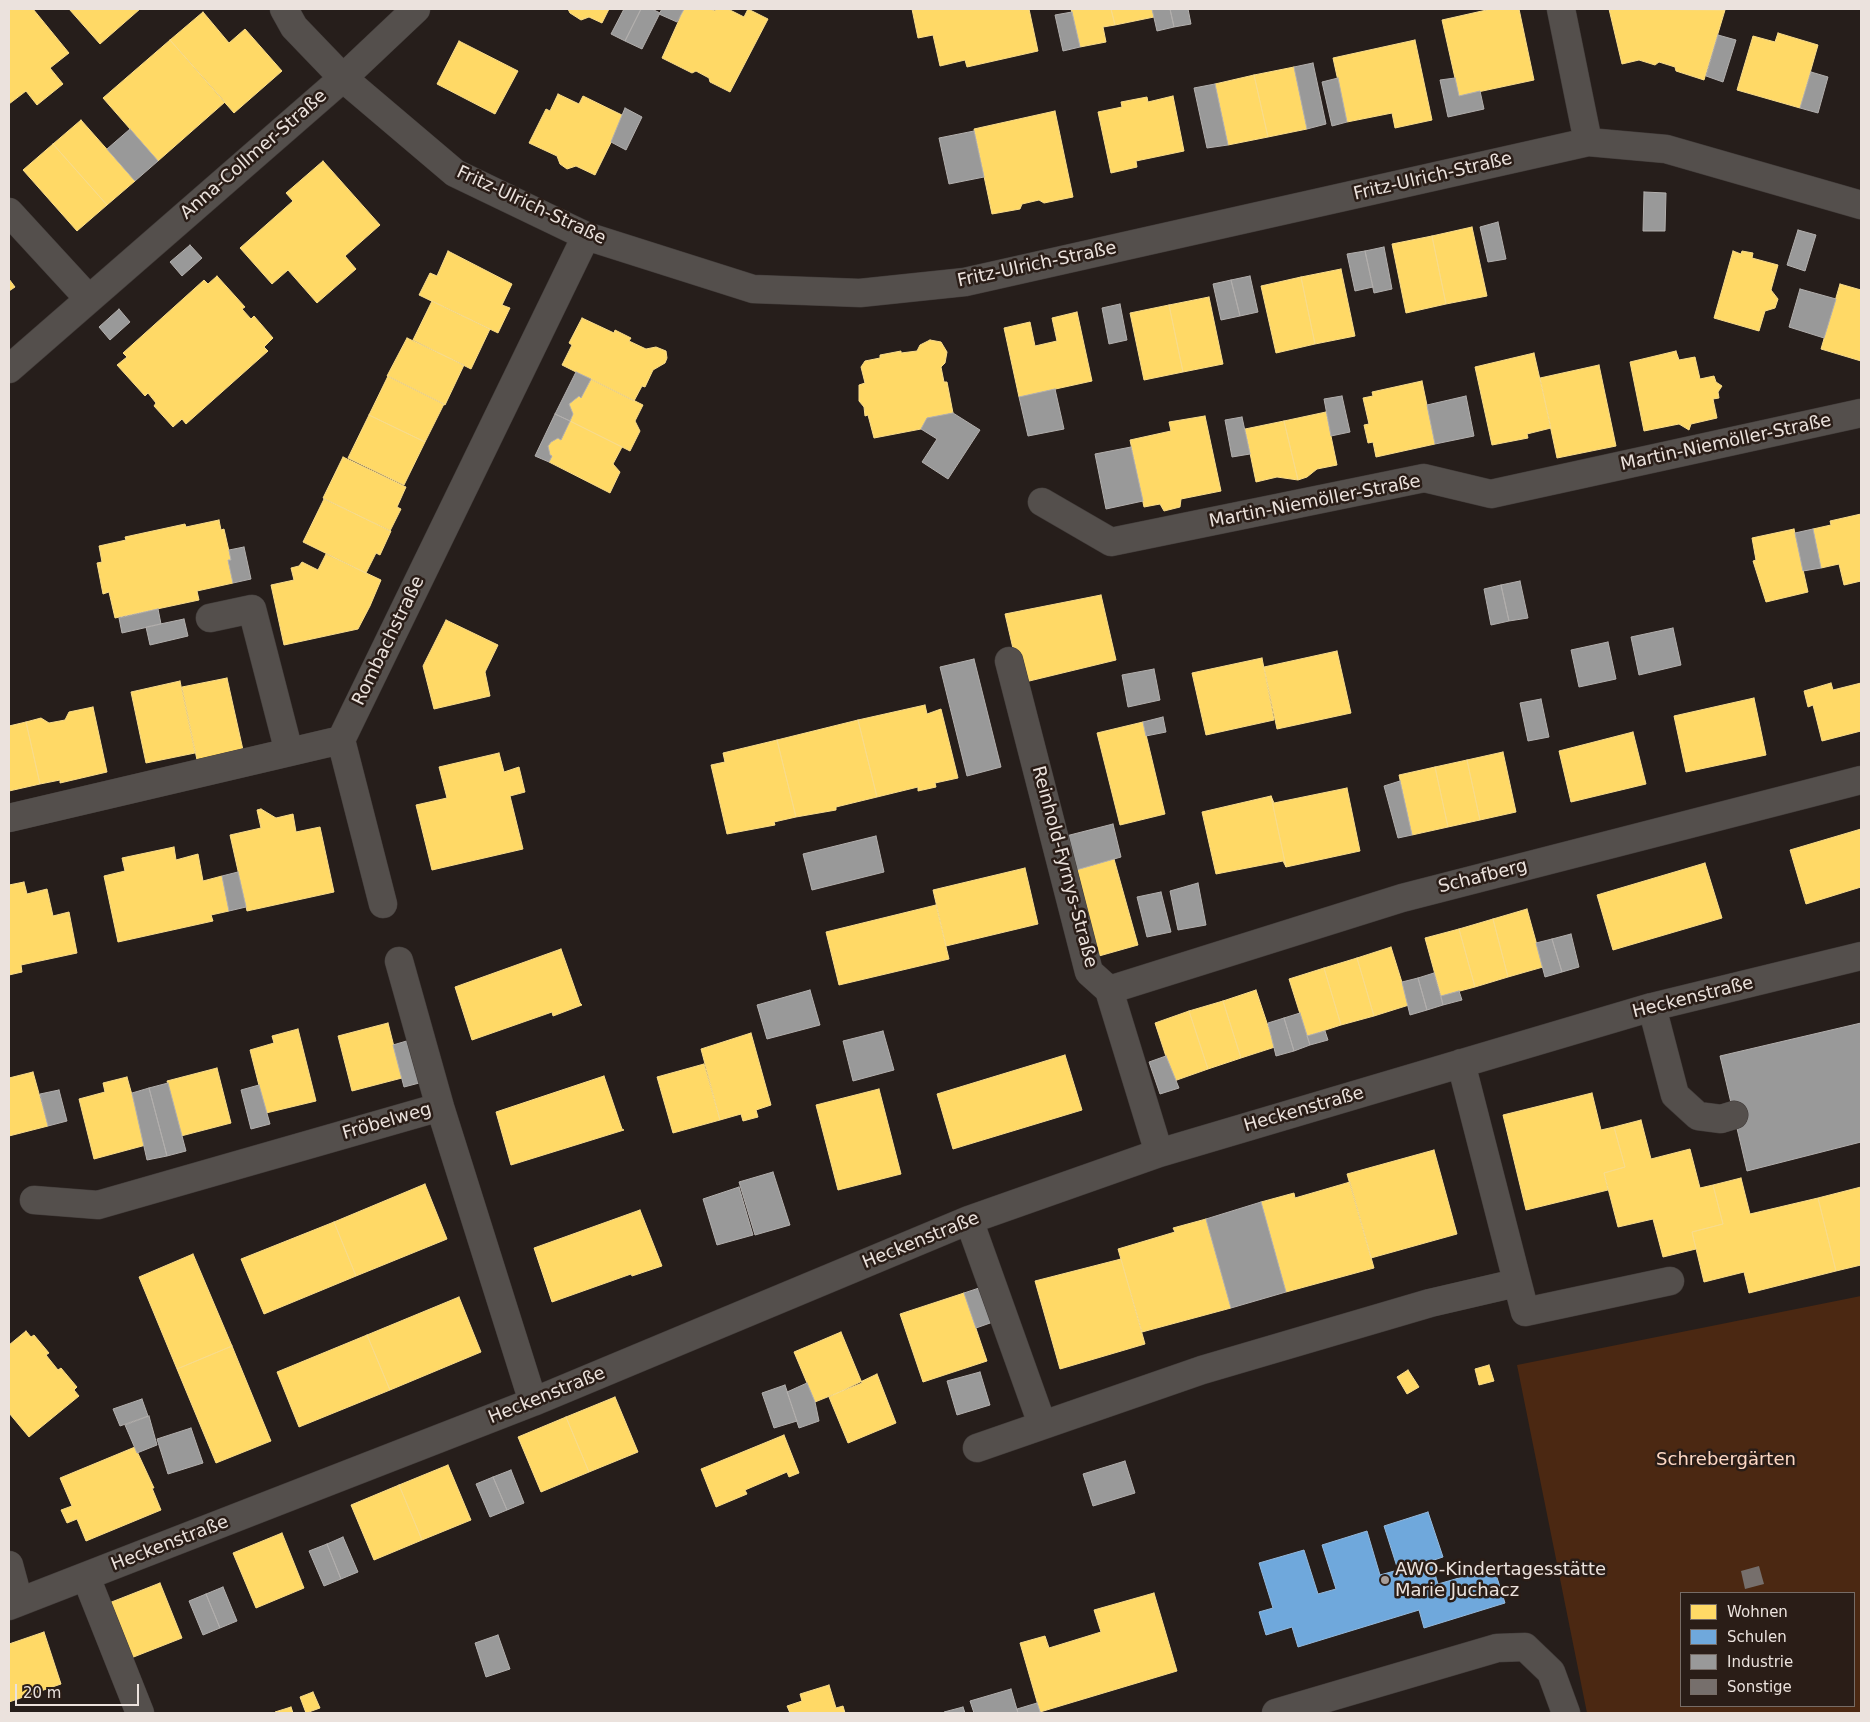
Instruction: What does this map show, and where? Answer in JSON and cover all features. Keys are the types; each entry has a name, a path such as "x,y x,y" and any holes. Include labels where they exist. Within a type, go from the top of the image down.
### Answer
{"street":[{"name":"Fritz-Ulrich-Straße","path":"284,9 294,26 343,78 455,173 586,236 752,289 860,294 965,282 1588,142 1666,149 1861,206"},
{"name":"Anna-Collmer-Straße","path":"9,368 343,78 416,9"},
{"path":"1561,9 1588,142"},
{"path":"9,212 89,299"},
{"name":"Rombachstraße","path":"341,740 586,236"},
{"name":"Martin-Niemöller-Straße","path":"1042,502 1111,542 1424,478 1491,494 1861,413"},
{"path":"210,618 252,609 288,752"},
{"name":"Reinhold-Fyrnys-Straße","path":"1009,661 1089,972 1109,990"},
{"path":"9,818 341,740 383,904"},
{"name":"Schafberg","path":"1109,990 1402,898 1861,780"},
{"name":"Heckenstraße","path":"14,1604 533,1402 969,1220 1158,1153 1652,1008 1861,956"},
{"path":"399,960 440,1107"},
{"path":"1109,990 1158,1153"},
{"path":"1652,1008 1676,1095 1698,1116 1721,1118 1734,1115"},
{"path":"1461,1063 1525,1312 1670,1281"},
{"name":"Fröbelweg","path":"34,1200 98,1205 440,1107 533,1402"},
{"path":"969,1220 1042,1424"},
{"path":"977,1448 1202,1370 1430,1303 1516,1283"},
{"path":"9,1565 14,1604"},
{"path":"86,1577 136,1703"},
{"path":"1276,1713 1497,1648 1525,1647 1551,1672 1566,1713"}],"green space":[{"name":"Schrebergärten","path":"1861,1296 1861,1713 1587,1713 1517,1365"}],"building: Wohnen":[{"path":"9,9 33,9 69,53 50,68 63,84 37,105 26,91 9,104"},
{"path":"69,9 140,9 100,44"},
{"path":"568,9 609,9 602,23 589,17 581,20 570,13"},
{"path":"684,9 710,9 715,11 716,9 728,9 744,17 748,9 768,19 730,92 710,82 709,78 696,71 692,73 662,58"},
{"path":"912,9 1029,9 1038,51 967,67 965,60 940,66 933,35 918,38"},
{"path":"1071,9 1111,9 1115,25 1103,27 1106,42 1080,47"},
{"path":"1111,9 1152,9 1154,17 1115,25"},
{"path":"1491,9 1519,9 1534,80 1459,96 1442,20"},
{"path":"1609,9 1725,10 1704,80 1676,71 1675,67 1659,62 1655,65 1639,60 1622,64"},
{"path":"203,12 229,43 245,29 282,71 234,113 170,40"},
{"path":"1778,33 1818,45 1800,108 1737,90 1753,36 1775,42"},
{"path":"170,40 225,102 158,161 103,98"},
{"path":"1415,40 1432,120 1395,128 1392,113 1347,122 1333,58"},
{"path":"459,41 518,71 495,114 437,84"},
{"path":"1294,67 1307,129 1268,137 1254,75"},
{"path":"1254,75 1268,137 1228,145 1215,84"},
{"path":"558,94 579,104 583,96 624,116 595,175 576,166 567,169 560,164 557,156 529,143 546,109 550,111"},
{"path":"1173,96 1184,151 1136,161 1137,167 1111,173 1098,112 1122,107 1121,102 1147,97 1148,102"},
{"path":"1055,111 1073,197 1044,203 1039,200 1022,204 1020,209 992,214 974,129"},
{"path":"81,120 135,181 107,205 53,144"},
{"path":"53,144 107,205 77,231 23,170"},
{"path":"323,161 380,225 345,256 356,269 317,303 288,270 272,284 240,248 293,201 286,193"},
{"path":"1472,227 1487,296 1446,304 1432,236"},
{"path":"1432,236 1446,304 1406,313 1392,244"},
{"path":"448,251 512,284 502,305 510,308 498,333 419,295 430,273 437,276"},
{"path":"1733,251 1741,254 1742,251 1753,253 1752,258 1778,265 1771,290 1778,299 1775,308 1765,311 1759,331 1714,318"},
{"path":"1341,269 1355,336 1315,344 1301,277"},
{"path":"217,276 245,307 242,309 251,319 254,316 273,338 264,347 268,351 186,424 182,419 173,427 154,406 156,403 148,393 145,396 117,365 127,357 123,353 204,280 208,284"},
{"path":"1301,277 1315,344 1276,353 1261,286"},
{"path":"9,279 15,287 9,291"},
{"path":"1840,284 1861,290 1861,361 1821,349"},
{"path":"1209,297 1223,364 1183,372 1169,305"},
{"path":"432,301 490,329 471,369 413,340"},
{"path":"1169,305 1183,372 1144,380 1130,313"},
{"path":"1077,312 1092,381 1019,397 1004,328 1030,322 1035,346 1057,341 1052,318"},
{"path":"582,318 614,333 615,330 631,338 629,341 646,349 656,347 666,351 667,358 665,363 653,370 645,387 642,386 634,401 562,365 572,345 569,343"},
{"path":"407,338 464,365 445,405 387,376"},
{"path":"930,340 941,342 947,352 945,363 941,367 944,382 947,382 953,413 927,418 921,429 874,438 868,415 865,416 864,407 859,401 859,385 865,383 861,367 865,361 880,358 880,355 901,351 901,353 917,351 920,345"},
{"path":"1676,351 1679,360 1695,357 1700,379 1714,376 1716,382 1722,386 1718,392 1719,398 1713,399 1717,418 1691,424 1689,430 1679,424 1644,431 1630,362"},
{"path":"1534,353 1551,428 1527,434 1528,438 1492,445 1475,367"},
{"path":"1599,365 1616,446 1557,458 1540,378"},
{"path":"388,376 444,404 425,442 369,415"},
{"path":"591,379 643,405 635,421 640,431 630,451 570,421 573,414 569,404 579,396 581,398"},
{"path":"1422,381 1435,444 1376,457 1373,442 1368,443 1364,425 1369,424 1363,398 1373,396 1372,392"},
{"path":"1326,412 1337,465 1317,469 1307,477 1298,480 1284,421"},
{"path":"369,415 425,442 404,485 348,458"},
{"path":"1205,416 1221,491 1181,499 1180,507 1164,511 1160,504 1144,507 1130,440 1171,431 1169,422"},
{"path":"570,421 622,447 613,464 620,472 610,493 549,462 552,456 548,446 558,438 561,440"},
{"path":"1284,421 1298,480 1277,477 1256,482 1245,429"},
{"path":"343,457 406,487 397,507 401,509 390,531 323,498"},
{"path":"324,499 391,531 380,555 376,553 366,573 303,542"},
{"path":"1861,514 1861,581 1844,585 1839,564 1821,568 1813,529 1831,525 1830,521"},
{"path":"219,520 221,530 224,529 231,560 228,560 233,583 197,591 199,600 115,618 109,592 103,594 97,563 102,562 99,546 126,540 125,537 185,524 186,527"},
{"path":"1794,529 1808,592 1766,602 1753,561 1756,560 1752,538"},
{"path":"326,554 381,580 370,606 358,629 284,645 271,585 294,580 291,568 299,566 302,562 318,570"},
{"path":"1101,595 1116,660 1021,683 1005,614"},
{"path":"446,620 498,645 485,672 490,696 434,709 423,666"},
{"path":"1337,651 1351,713 1277,729 1264,667"},
{"path":"1262,658 1274,720 1206,735 1192,673"},
{"path":"227,678 243,750 197,760 182,687"},
{"path":"180,681 195,753 146,763 131,692"},
{"path":"1831,683 1833,690 1861,683 1861,731 1822,741 1813,705 1808,707 1804,691"},
{"path":"1754,698 1766,755 1686,772 1674,716"},
{"path":"925,705 927,714 941,709 958,778 935,783 936,787 918,791 918,787 877,797 858,720"},
{"path":"93,707 107,772 60,783 60,780 40,784 26,722 41,718 49,723 65,720 69,712"},
{"path":"858,720 877,797 836,807 836,810 796,817 777,740"},
{"path":"26,722 40,784 9,791 9,726"},
{"path":"1143,722 1165,814 1120,825 1097,733"},
{"path":"1633,732 1646,784 1571,802 1559,751"},
{"path":"777,740 796,817 774,822 775,825 727,834 711,765 725,762 723,753"},
{"path":"1503,752 1516,812 1480,820 1467,760"},
{"path":"499,753 504,772 519,767 525,792 510,796 523,849 432,870 416,805 447,798 439,767"},
{"path":"1467,760 1480,820 1448,827 1435,767"},
{"path":"1435,767 1448,827 1412,835 1399,775"},
{"path":"1347,788 1360,851 1286,867 1271,796 1274,803"},
{"path":"1271,796 1286,867 1283,861 1216,874 1202,812"},
{"path":"261,809 276,818 293,814 296,832 320,827 334,892 247,911 230,835 261,828 257,810"},
{"path":"1861,829 1861,887 1806,904 1790,850"},
{"path":"174,847 176,860 198,854 203,881 222,876 229,911 211,915 213,921 118,942 104,876 125,871 122,858"},
{"path":"1114,859 1138,945 1099,956 1076,870"},
{"path":"1705,863 1722,918 1613,950 1597,895"},
{"path":"1025,868 1038,924 946,946 933,890"},
{"path":"24,882 27,894 47,889 53,916 69,912 77,953 21,965 22,972 9,975 9,885"},
{"path":"936,905 949,959 839,985 826,932"},
{"path":"1527,909 1543,967 1508,977 1493,919"},
{"path":"1493,919 1508,977 1475,987 1459,929"},
{"path":"1459,929 1475,987 1441,996 1425,938"},
{"path":"1391,947 1409,1005 1374,1016 1357,958"},
{"path":"561,949 582,1005 553,1016 552,1012 472,1040 455,987"},
{"path":"1357,958 1374,1016 1341,1025 1324,968"},
{"path":"1324,968 1341,1025 1307,1036 1289,979"},
{"path":"1256,990 1275,1047 1241,1058 1223,1001"},
{"path":"1223,1001 1241,1058 1208,1069 1189,1011"},
{"path":"1189,1011 1208,1069 1174,1081 1155,1023"},
{"path":"388,1023 402,1078 352,1091 338,1036"},
{"path":"298,1029 316,1101 266,1113 250,1050 274,1043 272,1036"},
{"path":"751,1033 771,1105 756,1110 758,1117 743,1121 741,1114 720,1120 701,1049"},
{"path":"1065,1055 1082,1110 953,1149 937,1094"},
{"path":"704,1064 720,1120 673,1133 657,1077"},
{"path":"217,1068 231,1123 181,1136 167,1081"},
{"path":"33,1072 48,1126 9,1136 9,1078"},
{"path":"604,1076 622,1129 624,1130 511,1165 496,1112"},
{"path":"127,1077 146,1145 94,1159 79,1099 105,1092 103,1083"},
{"path":"879,1089 901,1174 838,1190 816,1105"},
{"path":"1592,1093 1601,1130 1614,1127 1625,1167 1604,1173 1608,1190 1526,1210 1503,1115"},
{"path":"1641,1120 1651,1159 1690,1149 1700,1188 1713,1185 1723,1224 1692,1232 1696,1249 1663,1257 1653,1219 1618,1227 1604,1173 1625,1167 1614,1127"},
{"path":"1434,1150 1457,1234 1371,1258 1347,1174"},
{"path":"1741,1178 1750,1214 1818,1198 1836,1271 1749,1293 1744,1272 1704,1282 1692,1232 1723,1224 1713,1185"},
{"path":"1350,1182 1374,1268 1286,1292 1261,1202 1294,1193 1295,1198"},
{"path":"425,1184 447,1239 356,1276 334,1222"},
{"path":"1861,1187 1861,1265 1836,1271 1818,1198"},
{"path":"640,1210 662,1266 632,1276 631,1274 552,1302 534,1248"},
{"path":"1206,1219 1231,1308 1142,1332 1118,1249 1175,1232 1173,1228"},
{"path":"334,1222 356,1276 264,1314 241,1259"},
{"path":"193,1254 232,1346 177,1369 139,1277"},
{"path":"1121,1259 1145,1344 1060,1369 1035,1281"},
{"path":"964,1293 987,1361 923,1382 900,1314"},
{"path":"459,1297 481,1352 390,1390 367,1335"},
{"path":"26,1331 31,1337 34,1335 49,1353 46,1355 58,1370 61,1368 77,1387 74,1390 79,1396 29,1437 9,1413 9,1345"},
{"path":"841,1332 862,1383 815,1402 794,1352"},
{"path":"367,1335 390,1390 299,1427 277,1372"},
{"path":"232,1346 271,1441 216,1463 177,1369"},
{"path":"1489,1365 1494,1381 1479,1385 1475,1369"},
{"path":"1408,1370 1419,1387 1407,1394 1397,1377"},
{"path":"877,1374 896,1423 848,1443 829,1397"},
{"path":"615,1397 638,1452 589,1472 566,1417"},
{"path":"566,1417 589,1472 541,1492 518,1437"},
{"path":"784,1435 799,1473 789,1477 787,1472 745,1490 747,1494 716,1507 701,1469"},
{"path":"135,1447 154,1488 152,1488 161,1510 86,1541 77,1519 67,1523 61,1510 72,1506 60,1478"},
{"path":"448,1465 471,1520 422,1540 399,1485"},
{"path":"399,1485 422,1540 374,1560 351,1505"},
{"path":"282,1533 304,1588 256,1608 233,1553"},
{"path":"160,1583 182,1638 131,1658 109,1603"},
{"path":"1154,1593 1177,1671 1040,1712 1020,1643 1045,1636 1049,1648 1101,1632 1094,1610"},
{"path":"44,1632 61,1684 9,1702 9,1644"},
{"path":"829,1685 836,1708 843,1706 845,1713 790,1713 787,1706 802,1701 800,1694"},
{"path":"313,1692 320,1708 306,1713 300,1697"},
{"path":"291,1707 293,1713 275,1713 275,1712"}],"building: Schulen":[{"name":"AWO-Kindertagesstätte Marie Juchacz","path":"1428,1512 1443,1557 1431,1561 1438,1584 1494,1568 1505,1603 1424,1628 1419,1610 1298,1647 1292,1627 1266,1635 1259,1612 1273,1608 1259,1563 1304,1550 1318,1594 1336,1589 1322,1545 1367,1531 1380,1575 1398,1570 1384,1526"}],"building: Industrie":[{"path":"624,9 641,9 625,41 611,34"},
{"path":"641,9 652,9 660,13 642,49 625,41"},
{"path":"662,9 684,9 677,22 659,14"},
{"path":"1152,9 1170,9 1174,27 1157,31"},
{"path":"1170,9 1188,9 1191,24 1174,27"},
{"path":"1072,12 1080,47 1063,51 1055,15"},
{"path":"1718,35 1736,40 1723,82 1706,76"},
{"path":"1313,63 1326,124 1307,129 1294,67"},
{"path":"1811,72 1828,77 1818,113 1800,108"},
{"path":"1338,78 1347,122 1332,126 1322,82"},
{"path":"1455,78 1459,96 1480,91 1484,109 1448,117 1440,80"},
{"path":"1215,84 1228,145 1207,148 1194,88"},
{"path":"625,108 642,117 626,150 611,142"},
{"path":"130,129 158,161 135,181 107,149"},
{"path":"974,131 984,177 949,184 939,138"},
{"path":"1644,192 1666,193 1665,231 1643,231"},
{"path":"1498,222 1506,259 1488,262 1480,227"},
{"path":"1798,230 1816,235 1805,271 1787,265"},
{"path":"190,245 202,258 182,276 170,262"},
{"path":"1384,247 1392,289 1374,293 1365,251"},
{"path":"1365,251 1373,287 1355,291 1347,254"},
{"path":"1250,276 1258,312 1240,316 1231,280"},
{"path":"1231,280 1240,316 1221,320 1213,284"},
{"path":"1800,289 1836,299 1824,338 1789,327"},
{"path":"1120,304 1127,340 1109,344 1102,308"},
{"path":"119,309 130,322 110,340 99,327"},
{"path":"576,372 591,379 581,398 579,396 569,404 573,414 570,421 555,414"},
{"path":"1055,389 1064,429 1028,436 1019,397"},
{"path":"1342,396 1350,432 1331,436 1324,399"},
{"path":"1466,396 1474,436 1435,444 1427,405"},
{"path":"953,413 980,430 948,479 922,462 937,439 921,429 927,418"},
{"path":"555,414 570,421 561,440 558,438 548,446 552,456 549,462 535,456"},
{"path":"1242,417 1250,454 1232,457 1225,420"},
{"path":"1131,447 1143,501 1106,509 1095,454"},
{"path":"1813,529 1821,568 1803,571 1795,533"},
{"path":"244,547 251,579 233,583 228,560 231,560 229,550"},
{"path":"1520,581 1528,618 1509,621 1501,585"},
{"path":"1501,585 1509,621 1491,625 1484,589"},
{"path":"158,609 161,624 122,633 119,618"},
{"path":"184,619 188,636 150,645 146,627"},
{"path":"1673,628 1681,665 1639,675 1631,637"},
{"path":"1608,642 1616,679 1579,687 1571,650"},
{"path":"974,659 1001,767 967,776 940,667"},
{"path":"1154,669 1160,700 1128,707 1122,675"},
{"path":"1541,699 1549,737 1528,741 1520,703"},
{"path":"1163,717 1166,732 1146,736 1143,722"},
{"path":"1400,781 1412,835 1398,838 1384,786"},
{"path":"1113,824 1121,857 1076,870 1066,836"},
{"path":"876,836 884,872 812,890 803,854"},
{"path":"238,872 246,907 229,911 222,876"},
{"path":"1198,883 1206,925 1178,930 1170,891"},
{"path":"1161,892 1171,932 1147,937 1137,897"},
{"path":"1571,934 1579,967 1562,972 1552,939"},
{"path":"1552,939 1562,972 1545,977 1536,943"},
{"path":"1434,973 1443,1005 1427,1010 1418,978"},
{"path":"1418,978 1427,1010 1410,1015 1402,982"},
{"path":"810,990 820,1025 767,1039 757,1005"},
{"path":"1459,991 1462,1000 1443,1005 1441,996"},
{"path":"1300,1013 1310,1045 1294,1051 1284,1018"},
{"path":"1284,1018 1294,1051 1276,1056 1268,1023"},
{"path":"1861,1023 1861,1142 1747,1171 1720,1056"},
{"path":"883,1031 894,1070 853,1081 843,1041"},
{"path":"1325,1031 1328,1040 1310,1045 1307,1036"},
{"path":"410,1040 423,1082 404,1087 393,1045"},
{"path":"1166,1056 1179,1088 1160,1094 1149,1062"},
{"path":"168,1083 186,1151 167,1156 149,1088"},
{"path":"259,1085 270,1124 251,1129 241,1090"},
{"path":"149,1088 167,1156 147,1160 132,1093"},
{"path":"59,1090 67,1121 48,1126 40,1094"},
{"path":"773,1172 790,1225 755,1235 739,1182"},
{"path":"739,1187 753,1235 717,1245 703,1199"},
{"path":"1261,1202 1286,1292 1231,1308 1206,1219"},
{"path":"982,1287 993,1322 976,1328 964,1293"},
{"path":"980,1372 990,1405 957,1415 947,1381"},
{"path":"807,1383 815,1402 819,1421 799,1428 787,1392"},
{"path":"785,1385 797,1421 774,1428 762,1393"},
{"path":"142,1399 148,1416 120,1426 113,1409"},
{"path":"149,1416 157,1445 137,1453 125,1425"},
{"path":"191,1428 203,1463 168,1474 157,1439"},
{"path":"1125,1461 1135,1493 1093,1506 1083,1474"},
{"path":"511,1470 524,1503 507,1510 493,1477"},
{"path":"493,1477 507,1510 490,1517 476,1484"},
{"path":"343,1537 358,1572 341,1579 327,1544"},
{"path":"327,1544 341,1579 324,1586 309,1551"},
{"path":"223,1587 237,1621 220,1628 206,1594"},
{"path":"206,1594 220,1628 203,1635 189,1601"},
{"path":"498,1635 510,1669 486,1677 475,1643"},
{"path":"1011,1689 1018,1713 974,1713 970,1701"},
{"path":"1037,1703 1040,1712 1043,1713 1018,1713 1017,1709"},
{"path":"963,1707 965,1713 944,1713 944,1712"}],"building: Sonstige":[{"path":"1759,1566 1764,1584 1745,1589 1741,1571"}],"place":[{"name":"AWO-Kindertagesstätte Marie Juchacz","path":"1385,1580"}]}
